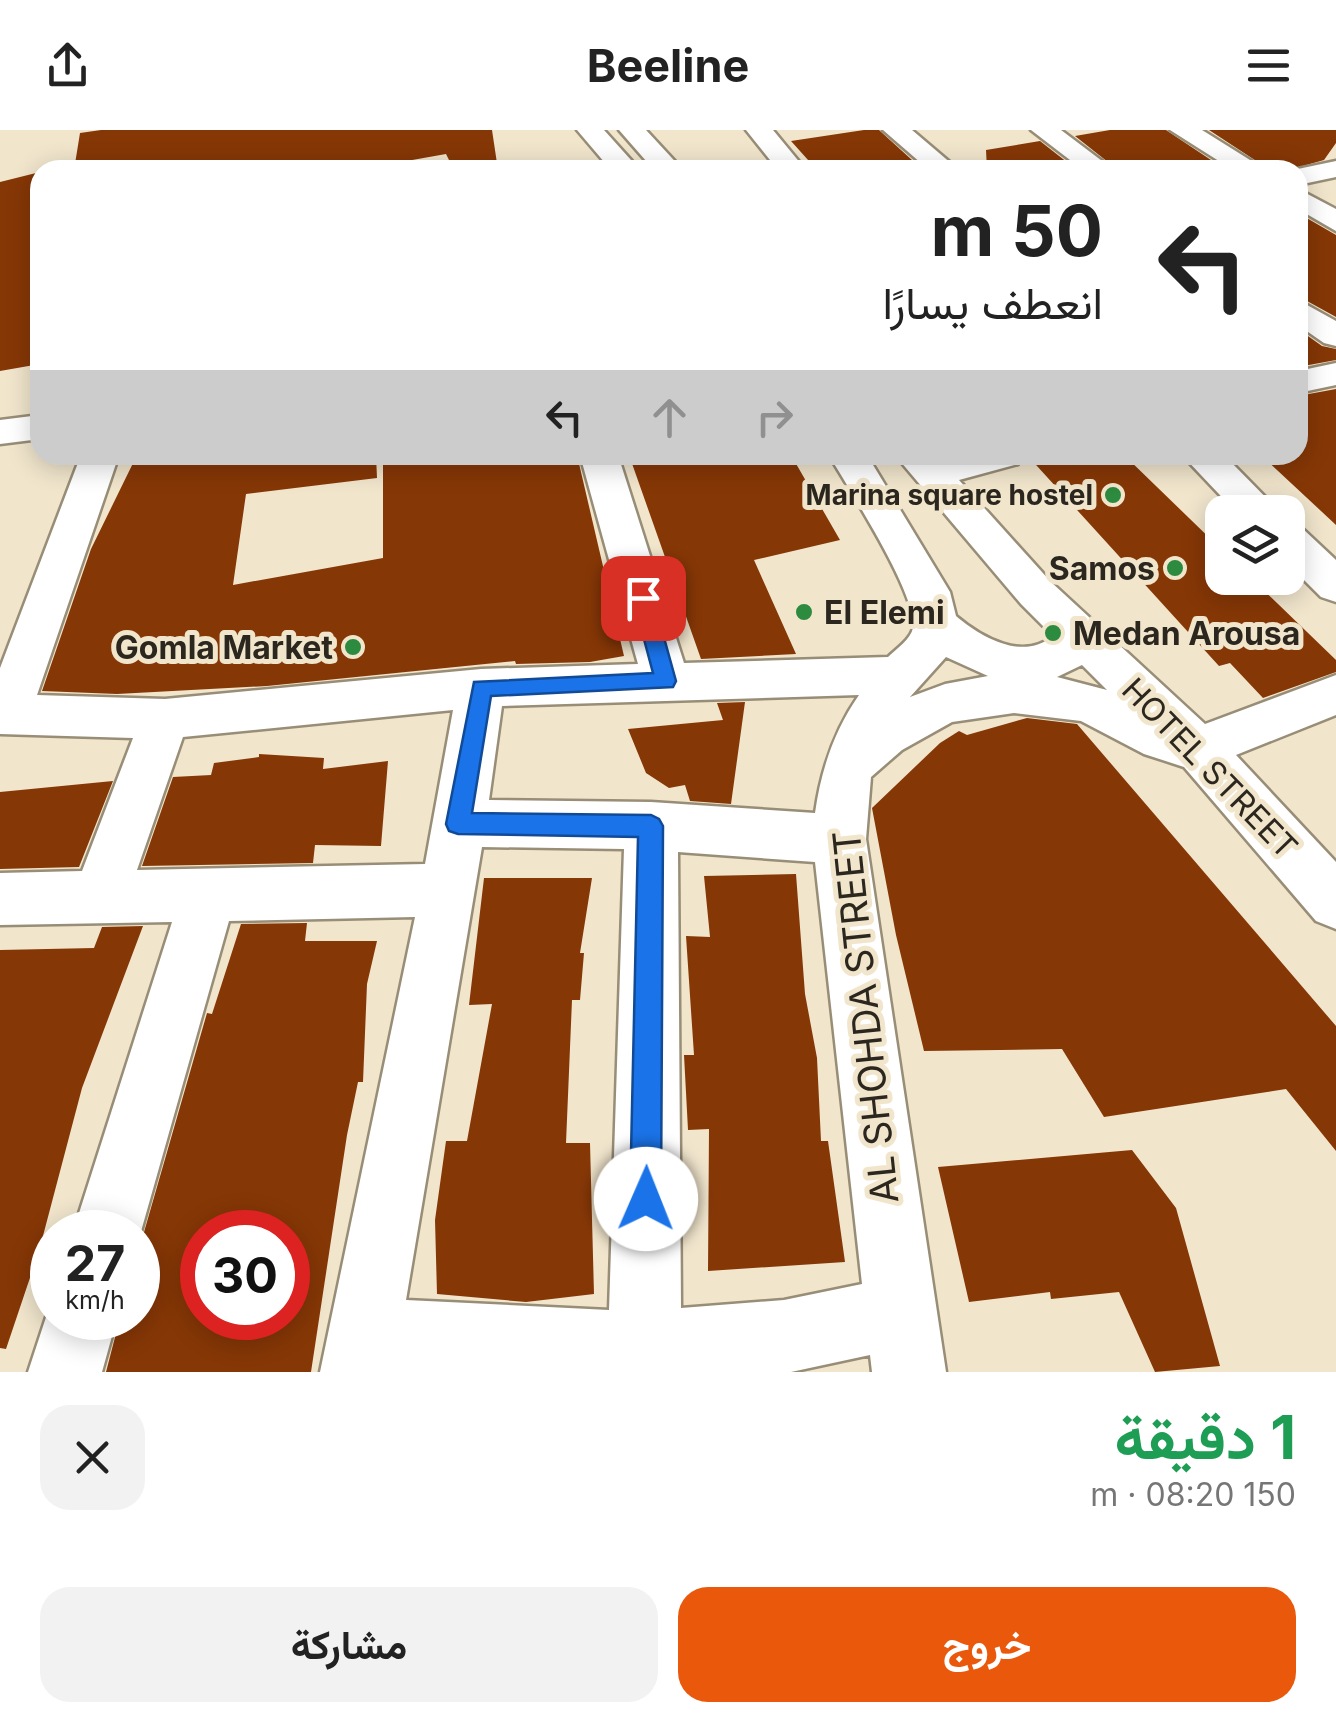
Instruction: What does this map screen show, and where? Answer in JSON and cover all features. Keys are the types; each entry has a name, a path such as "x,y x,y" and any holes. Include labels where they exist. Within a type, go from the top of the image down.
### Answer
{"street":[{"path":"590,130 618,160"},
{"path":"760,130 784,160"},
{"path":"896,130 933,160"},
{"path":"1044,130 1086,160"},
{"path":"1183,130 1235,160"},
{"path":"641,131 663,160"},
{"path":"1308,175 1336,169"},
{"path":"1308,204 1336,222"},
{"path":"1308,317 1336,336"},
{"path":"1308,380 1336,374"},
{"path":"0,432 30,428"},
{"path":"96,465 4,714 165,719 482,688 899,675"},
{"path":"602,465 666,681"},
{"path":"854,465 928,592 936,625 970,652 1015,664 1058,658 1073,648 1080,637"},
{"name":"HOTEL STREET","path":"922,465 1080,637 1197,747 1336,902"},
{"path":"1211,465 1242,495"},
{"path":"1305,556 1336,586"},
{"name":"AL SHOHDA STREET","path":"904,1342 839,839 845,780 863,729 899,675 931,643 936,625"},
{"path":"482,688 448,890 360,1353 644,1348 784,1337 904,1342"},
{"path":"845,780 886,733 942,704 974,697 1043,696 1080,702 1116,713 1168,742 1197,747 1336,694"},
{"path":"99,898 165,719"},
{"path":"458,824 651,826 839,839"},
{"path":"644,1348 651,826"},
{"path":"0,899 208,898 448,890"},
{"path":"114,1210 208,898"},
{"path":"65,1372 75,1340"}],"building":[{"path":"492,130 496,160 449,160 446,154 412,160 76,160 80,133"},
{"path":"879,130 912,160 808,160 791,141"},
{"path":"1110,130 1166,130 1211,160 1105,160 1075,136"},
{"path":"1209,130 1336,130 1336,143 1324,160 1308,165 1308,160 1255,160"},
{"path":"1040,141 1064,160 986,160 986,150"},
{"path":"30,174 30,366 0,371 0,182"},
{"path":"1308,219 1336,235 1336,317 1308,302"},
{"path":"1308,336 1322,346 1336,349 1336,360 1308,365"},
{"path":"1336,389 1336,525 1272,465 1308,465 1308,394"},
{"path":"132,465 376,465 377,478 246,494 233,585 383,558 383,465 579,465 624,656 590,662 515,661 267,686 117,694 42,691 91,549"},
{"path":"633,465 797,465 840,540 754,560 796,654 701,659"},
{"path":"1036,465 1134,465 1205,534 1205,595 1269,595 1336,660 1336,672 1263,698 1230,663 1219,666"},
{"path":"745,702 731,804 690,801 685,785 669,788 646,773 628,729 723,720 717,703"},
{"path":"1027,718 1077,724 1336,1026 1336,1151 1286,1089 1104,1117 1062,1049 924,1051 896,935 872,808 940,743 959,731 967,735"},
{"path":"259,754 324,758 323,769 388,761 381,846 315,845 313,863 142,866 173,777 211,775 214,763"},
{"path":"113,781 79,867 0,869 0,792"},
{"path":"796,874 805,994 817,1058 821,1141 828,1141 845,1262 708,1271 709,1129 688,1130 684,1055 694,1055 686,936 710,937 704,876"},
{"path":"484,878 592,878 580,953 584,953 580,1000 572,1000 566,1143 590,1143 594,1294 526,1302 437,1294 435,1220 446,1141 467,1141 492,1004 469,1005"},
{"path":"307,923 305,941 377,941 367,984 363,1082 358,1082 347,1135 311,1372 106,1372 114,1340 160,1340 160,1210 150,1210 207,1013 212,1014 241,924"},
{"path":"143,926 82,1088 50,1210 30,1210 30,1278 6,1349 0,1348 0,950 94,948 102,927"},
{"path":"1132,1150 1176,1208 1220,1366 1155,1372 1119,1292 1051,1299 1050,1292 969,1302 938,1167"}],"place":[{"name":"Marina square hostel","path":"1113,495"},
{"name":"Samos","path":"1175,568"},
{"name":"El Elemi","path":"804,612"},
{"name":"Medan Arousa","path":"1053,633"},
{"name":"Gomla Market","path":"353,647"}],"route":[{"path":"643,598 666,681 482,688 458,824 651,826 646,1199"}]}
